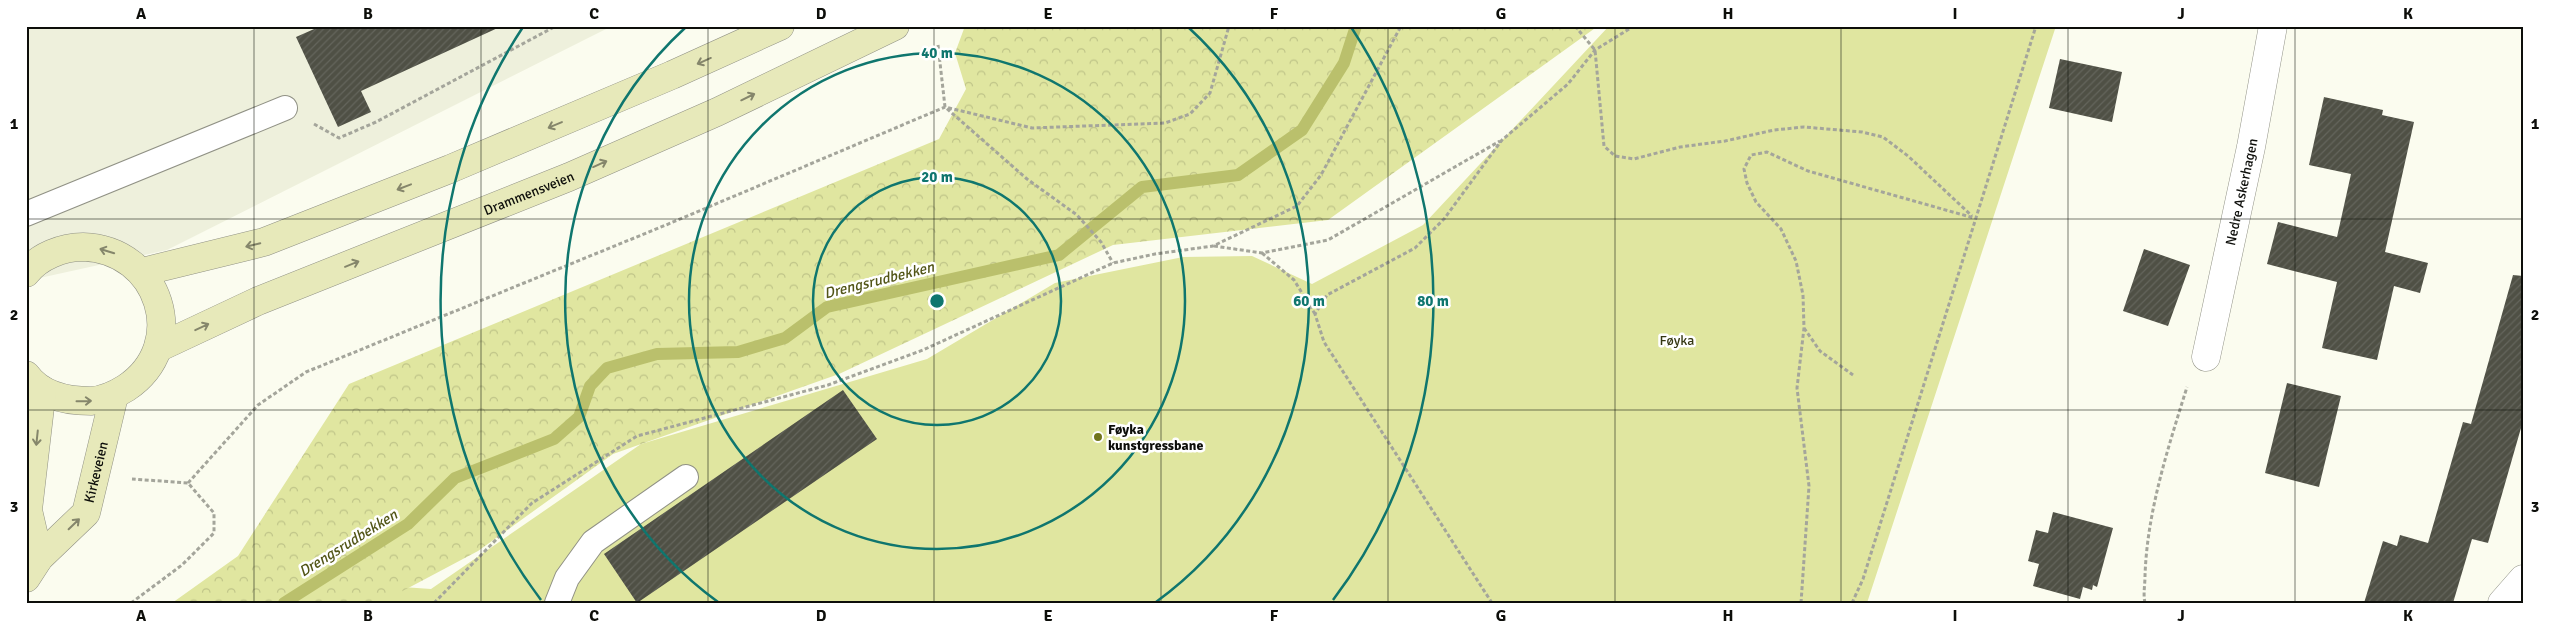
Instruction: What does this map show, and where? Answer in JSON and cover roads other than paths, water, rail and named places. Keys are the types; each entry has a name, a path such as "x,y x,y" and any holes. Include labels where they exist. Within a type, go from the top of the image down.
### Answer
{"main road":[{"path":"142,272 264,242 458,166 672,75 780,26"},
{"name":"Drammensveien","path":"158,348 258,301 569,177 717,112 895,26"},
{"path":"26,273 39,261 58,251 74,247 95,248 111,252 129,261 142,272 154,290 159,306 161,327 158,348 151,363 138,380 114,396 98,400 73,401 31,380"},
{"name":"Kirkeveien","path":"31,380 28,510 33,568"},
{"name":"Kirkeveien","path":"33,568 86,513 114,396"}],"street":[{"name":"Nedre Askerhagen","path":"2206,357 2251,147 2273,26"},
{"path":"2502,603 2523,579"}],"lane":[{"path":"26,214 285,108"},
{"path":"557,603 567,578 593,542 686,477"}],"waterway":[{"name":"Drengsrudbekken","path":"284,603 408,524 455,478 554,439 579,417 590,386 607,368 657,354 738,352 785,338 827,307 1059,255 1142,187 1238,175 1302,130 1344,63 1356,26"}],"place":[{"name":"Føyka kunstgressbane","path":"1098,437"}],"park label":[{"name":"Føyka","path":"1677,340"}]}
